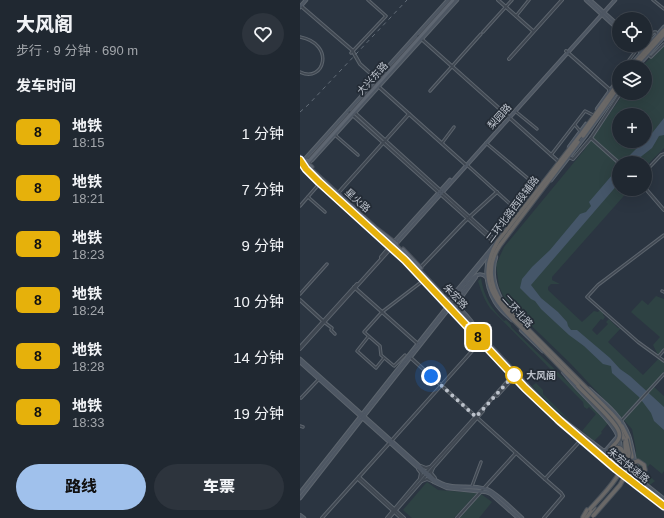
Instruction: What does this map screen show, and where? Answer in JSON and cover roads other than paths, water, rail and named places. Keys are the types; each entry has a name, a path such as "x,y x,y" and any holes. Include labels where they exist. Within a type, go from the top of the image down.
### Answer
{"highway":[{"path":"637,60 664,28"},
{"path":"638,60 664,35"},
{"name":"二环北路","path":"589,517 591,509 616,483 621,475 626,460 625,439 616,423 505,311 496,300 489,282 489,264 498,242 610,92"},
{"name":"二环北路","path":"589,517 624,476 629,457 620,421 502,303 493,286 491,271 493,258 500,245 612,97"},
{"path":"563,370 567,376 614,422 618,430 619,437 608,453 610,464 618,473 660,500"},
{"path":"620,421 627,434 632,453"},
{"name":"朱宏快速路","path":"582,440 660,500"},
{"name":"朱宏快速路","path":"582,440 630,473 664,504"},
{"path":"589,517 591,509 613,484 622,467 624,454 622,450 617,447 612,449 610,454 610,457 616,464"},
{"path":"589,517 620,485 632,462 638,461 644,465 645,470 641,476 636,478 630,473"}],"main road":[{"path":"300,7 306,0"},
{"path":"419,37 448,0"},
{"name":"大兴东路","path":"301,167 303,160 352,112 452,0"},
{"path":"419,37 457,0"},
{"path":"586,0 612,21"},
{"path":"590,0 612,23"},
{"name":"梨园路","path":"466,164 614,0"},
{"path":"652,40 664,28"},
{"name":"梨园路","path":"393,244 567,52"},
{"path":"636,60 641,53"},
{"name":"二环北路西段辅路","path":"612,97 569,157 498,250 494,262 494,280 497,292 504,302 620,421 631,442 636,469 645,483"},
{"path":"303,160 310,162 336,134 352,112"},
{"name":"二环北路西段辅路","path":"594,115 495,243 487,263 487,278 491,294 498,306 563,370 570,380 608,420 618,435 622,454"},
{"path":"303,160 339,192 344,199"},
{"path":"300,172 301,167 339,197 377,235 382,236"},
{"name":"星火路","path":"393,244 354,206 339,197 309,169 344,199 382,236 393,244"},
{"path":"339,197 354,206"},
{"path":"365,216 390,237 393,244"},
{"path":"373,224 378,227"},
{"path":"451,304 495,243"},
{"name":"朱宏路","path":"393,244 582,440"},
{"path":"300,493 419,346 490,253"},
{"path":"418,270 424,280 444,302 451,304"},
{"name":"朱宏路","path":"418,270 420,274 451,304 514,375 554,417 582,440"},
{"path":"451,304 476,278 482,274 487,278"},
{"path":"300,498 362,416 411,358 419,346"},
{"path":"300,359 444,488 471,488 483,490 492,494 519,518"},
{"path":"300,362 362,416"},
{"path":"567,376 570,380"},
{"name":"朱宏路","path":"554,412 602,451 620,463 630,473 645,483 660,500"},
{"path":"602,451 606,450 618,435"},
{"path":"582,440 618,471 626,480 664,509"},
{"path":"622,454 624,463 627,465 630,464 632,453"},
{"path":"589,517 626,480 630,473 632,453"},
{"path":"591,509 618,471 622,454"},
{"path":"502,503 519,518"}],"street":[{"path":"352,52 386,16 368,0"},
{"path":"498,0 534,32"},
{"path":"430,91 512,0"},
{"path":"516,16 529,0"},
{"path":"509,59 562,0"},
{"path":"653,0 664,9"},
{"path":"300,7 352,52 360,64 378,83 442,144 519,212"},
{"path":"652,34 656,32 657,35"},
{"path":"300,36 310,40 318,47 323,52 324,58 320,68 314,73 307,74 300,72"},
{"path":"419,37 558,161"},
{"path":"650,56 651,57 664,44"},
{"path":"567,52 609,89 610,92"},
{"path":"629,60 635,52"},
{"path":"569,157 573,159 616,100"},
{"path":"515,111 537,129"},
{"path":"551,155 585,111 594,115"},
{"path":"352,112 495,243"},
{"path":"339,192 410,114"},
{"path":"575,125 580,130"},
{"path":"442,144 454,126"},
{"path":"336,134 358,155"},
{"path":"589,137 612,157"},
{"path":"486,143 538,187"},
{"path":"652,165 661,155 664,154"},
{"path":"300,206 320,183"},
{"path":"418,270 497,192"},
{"path":"652,196 664,210"},
{"path":"308,197 325,212"},
{"path":"664,235 598,285 587,297 638,342 664,360"},
{"path":"300,348 393,244"},
{"path":"300,294 327,264"},
{"path":"405,355 394,366 380,353 380,346 364,332 382,312 424,280"},
{"path":"354,287 419,346"},
{"path":"300,300 332,328 335,334"},
{"path":"369,336 357,351 376,368 384,358"},
{"path":"322,518 483,339"},
{"path":"658,357 664,350"},
{"path":"411,358 563,496 544,518"},
{"path":"620,421 664,374"},
{"path":"388,518 418,482 514,375"},
{"path":"301,398 319,379"},
{"path":"545,479 582,440"},
{"path":"457,518 516,453"},
{"path":"471,488 481,462"},
{"path":"418,466 426,468 436,463"},
{"path":"435,481 431,473 436,463"},
{"path":"418,466 421,474 418,482"},
{"path":"388,505 394,506 401,502 426,473"},
{"path":"359,478 402,517"},
{"path":"416,486 426,479 435,481"},
{"path":"401,502 398,510 402,517"},
{"path":"388,505 390,512 388,518"},
{"path":"388,518 395,515 402,517"}],"water":[{"path":"664,118 664,135 659,136 652,148 653,132"},
{"path":"637,148 652,148 642,156 629,156"},
{"path":"612,175 612,191 531,285 541,298 558,312 567,322 571,330 577,330 664,407 664,430 654,421 651,413 639,397 612,373 611,366 603,364 584,346 569,335 520,288 522,279 550,250 580,214 586,212 591,206 589,202"}],"tunnel":[{"path":"300,159 310,168"}],"railway":[{"path":"300,112 407,0"}],"metro line":[{"name":"8","path":"300,160 306,169 319,182 413,267 525,388 560,421 616,469 664,506"}],"place":[{"name":"大风阁","path":"514,375"}]}
